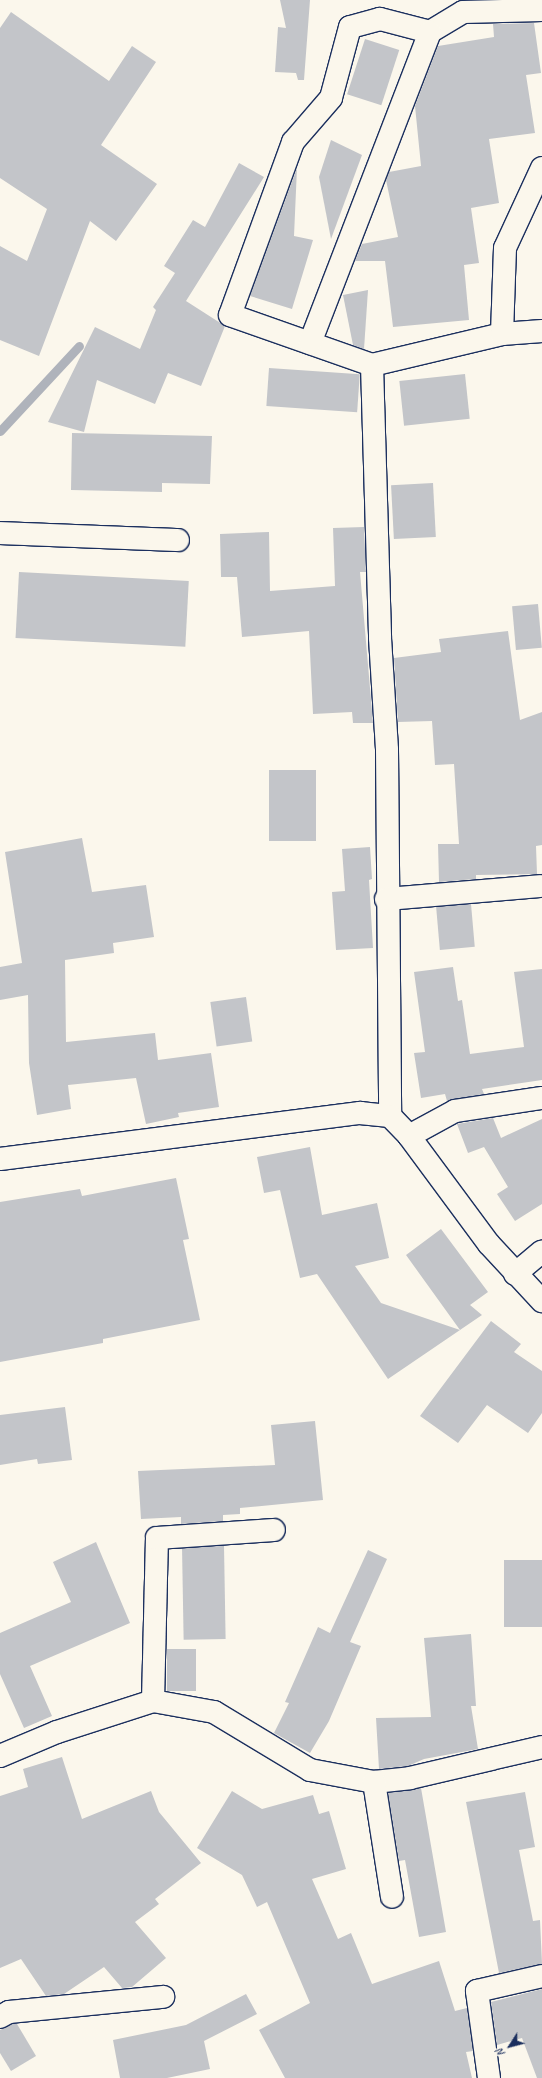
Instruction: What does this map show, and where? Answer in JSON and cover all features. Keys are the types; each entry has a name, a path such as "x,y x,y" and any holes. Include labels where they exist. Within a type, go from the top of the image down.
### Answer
{"street":[{"path":"310,343 430,32 463,12 542,10"},
{"path":"430,32 380,19 350,27 331,98 292,142 230,314 372,365 502,334 542,331"},
{"path":"502,334 505,248 542,168"},
{"path":"372,365 380,638 387,750 386,899 390,1116"},
{"path":"0,533 178,540"},
{"path":"386,899 540,886"},
{"path":"409,1136 455,1111 542,1098"},
{"path":"0,1159 360,1113 390,1116 409,1136 515,1274 542,1301"},
{"path":"515,1274 542,1251"},
{"path":"153,1701 157,1538 274,1530"},
{"path":"0,1756 57,1732 153,1701 214,1712 310,1770 374,1782 410,1778 542,1748"},
{"path":"374,1782 392,1897"},
{"path":"489,2078 477,1991 542,1976"},
{"path":"0,2017 9,2012 163,1997"}],"building":[{"path":"280,0 310,0 304,80 298,80 296,73 275,72 278,27 286,28"},
{"path":"11,12 109,81 132,46 156,62 101,145 157,184 116,241 90,221 39,356 0,340 0,246 27,261 47,209 0,178 0,28"},
{"path":"534,23 541,73 526,75 535,133 489,139 499,203 471,208 479,263 464,265 469,320 393,327 385,261 355,261 362,244 398,237 386,180 389,172 421,166 415,106 438,46 494,37 493,24"},
{"path":"365,39 399,50 381,105 347,94"},
{"path":"331,140 362,155 331,239 319,177"},
{"path":"239,163 264,177 186,301 225,326 201,386 168,373 155,404 97,380 84,432 48,422 95,327 140,349 156,310 153,307 175,273 164,266 193,220 205,227"},
{"path":"297,168 294,236 313,240 292,309 250,296"},
{"path":"368,290 364,349 353,345 343,295"},
{"path":"269,368 360,374 357,412 266,406"},
{"path":"465,374 470,419 404,426 399,381"},
{"path":"72,433 212,436 210,484 162,483 162,492 71,490"},
{"path":"433,483 436,537 394,539 391,485"},
{"path":"364,527 366,572 360,572 373,723 353,723 352,712 313,714 309,631 242,637 237,577 221,577 220,534 269,532 270,591 335,586 333,528"},
{"path":"19,572 189,581 185,647 16,638"},
{"path":"538,604 542,648 516,650 512,606"},
{"path":"508,631 520,720 542,712 542,845 536,846 537,874 476,875 476,879 439,882 438,844 459,844 454,764 435,765 432,721 398,722 394,658 441,652 439,639"},
{"path":"269,770 316,770 316,841 269,841"},
{"path":"82,838 92,892 146,885 154,937 113,943 114,953 65,960 66,1042 155,1033 158,1060 211,1053 219,1107 178,1113 179,1117 146,1124 136,1078 68,1085 71,1109 37,1115 29,1063 28,995 0,1000 0,967 22,963 5,852"},
{"path":"370,847 372,879 369,880 373,948 336,950 332,892 345,891 342,849"},
{"path":"471,904 475,947 440,950 436,907"},
{"path":"453,967 458,1001 462,1000 470,1054 524,1047 514,972 542,969 542,1080 482,1089 484,1094 447,1101 445,1094 421,1098 414,1053 425,1052 414,972"},
{"path":"246,997 252,1042 217,1047 210,1002"},
{"path":"493,1118 501,1138 542,1119 542,1204 515,1221 497,1194 508,1187 484,1147 468,1153 457,1124"},
{"path":"310,1147 322,1215 377,1203 389,1258 355,1266 381,1303 460,1330 388,1379 317,1274 300,1278 280,1190 264,1193 257,1157"},
{"path":"176,1178 189,1239 183,1240 200,1320 103,1339 103,1343 0,1362 0,1202 80,1189 82,1196"},
{"path":"441,1229 488,1292 470,1305 482,1315 460,1330 406,1255"},
{"path":"491,1321 521,1344 514,1352 542,1371 542,1413 528,1433 487,1405 458,1443 420,1416"},
{"path":"65,1407 72,1460 38,1464 37,1459 0,1465 0,1415"},
{"path":"315,1421 323,1500 240,1508 240,1514 223,1515 223,1521 181,1524 181,1517 141,1519 138,1471 275,1465 271,1425"},
{"path":"96,1542 130,1623 30,1666 52,1716 24,1728 0,1674 0,1633 71,1602 53,1562"},
{"path":"224,1546 226,1639 184,1640 182,1547"},
{"path":"368,1550 387,1559 350,1642 361,1646 329,1721 310,1753 274,1733 289,1703 285,1702 318,1627 330,1633"},
{"path":"504,1560 542,1560 542,1627 504,1627"},
{"path":"471,1634 476,1706 471,1706 478,1749 424,1759 408,1766 379,1769 376,1718 431,1717 424,1638"},
{"path":"167,1649 196,1649 196,1691 167,1691"},
{"path":"62,1757 82,1819 151,1791 159,1812 201,1863 155,1899 159,1904 135,1922 166,1958 132,1987 122,1988 104,1967 64,1994 46,1996 21,1959 0,1968 0,1796 28,1787 23,1769"},
{"path":"421,1788 446,1932 419,1937 405,1860 399,1861 388,1793"},
{"path":"232,1791 262,1809 313,1795 319,1814 329,1811 346,1869 312,1879 338,1939 351,1933 372,1984 439,1961 455,2011 467,2008 473,2051 466,2052 472,2078 285,2078 259,2030 310,2003 267,1902 257,1907 242,1875 197,1848"},
{"path":"525,1792 535,1847 519,1850 533,1921 540,1920 542,1964 499,1973 466,1802"},
{"path":"542,1989 542,2078 537,2078 522,2038 497,2045 491,2002"},
{"path":"246,1994 257,2014 204,2041 210,2069 167,2078 120,2078 113,2040 186,2025"},
{"path":"13,2024 17,2024 36,2056 11,2071 0,2053 0,2030"}],"waterway":[{"path":"0,431 79,346"}]}
